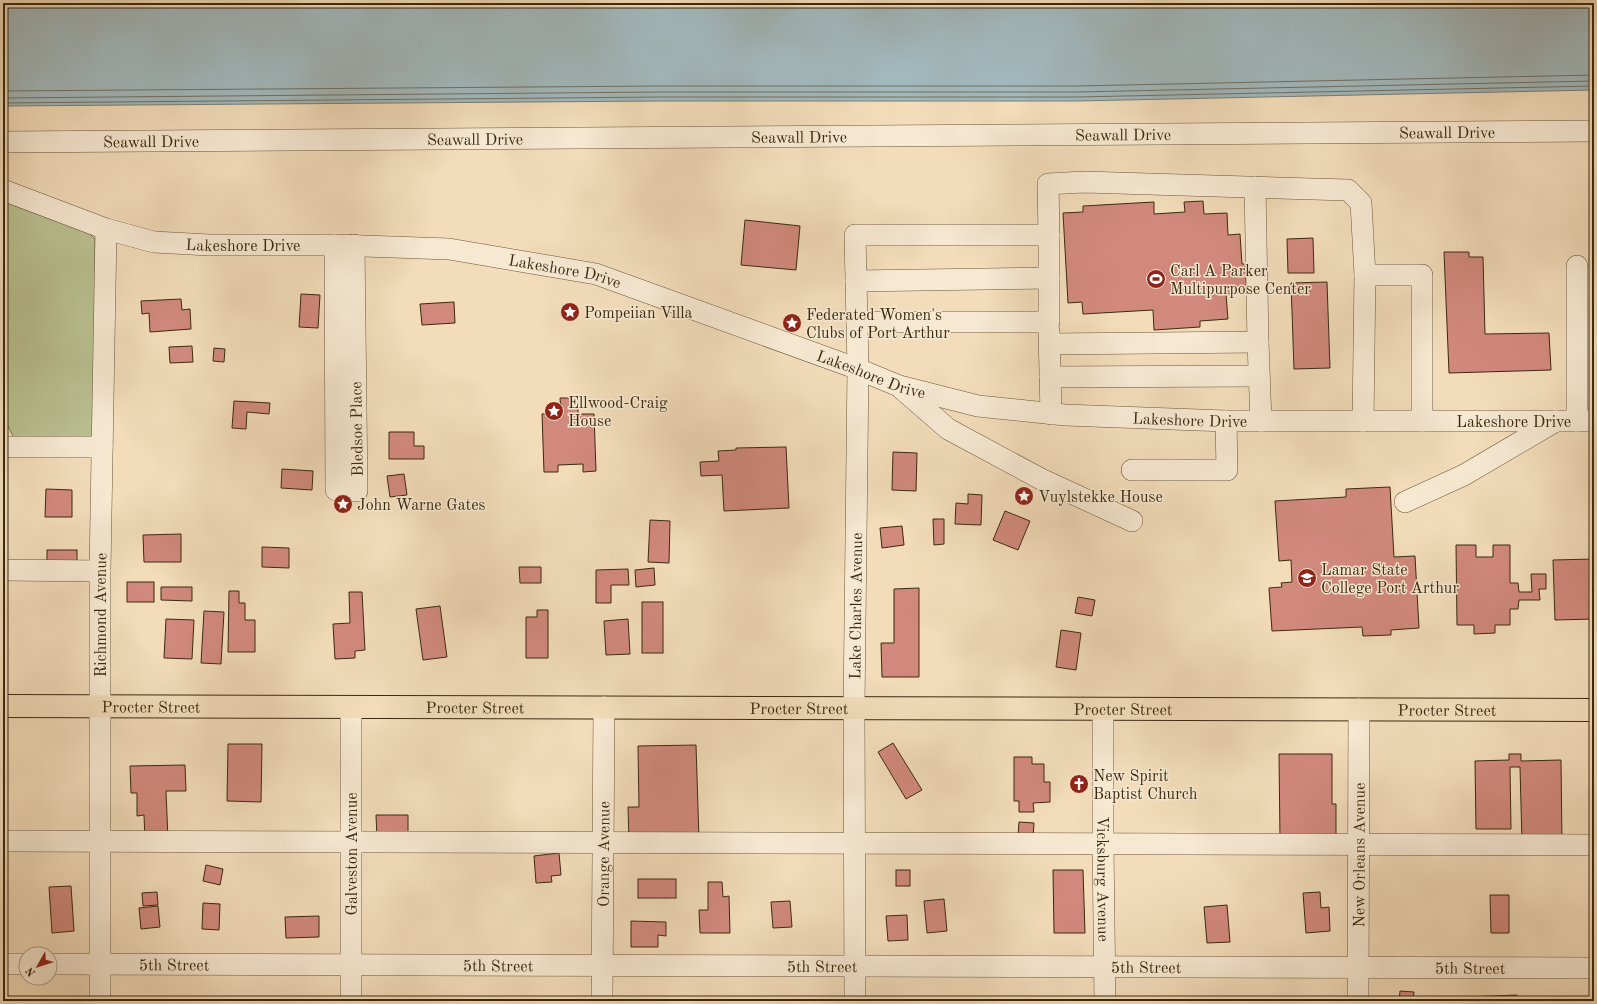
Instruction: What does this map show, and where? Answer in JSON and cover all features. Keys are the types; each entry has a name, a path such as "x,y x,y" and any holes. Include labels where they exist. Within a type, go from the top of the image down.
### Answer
{"main road":[{"name":"Procter Street","path":"3,706 1594,710"}],"street":[{"name":"Seawall Drive","path":"3,142 1594,130"},
{"path":"1052,414 1049,322 1048,184 1084,182 1348,190 1361,203 1365,275 1363,421"},
{"path":"1255,187 1261,421"},
{"name":"Lakeshore Drive","path":"3,190 106,229 154,242 209,245 345,245 450,249 596,274 898,386 978,406 1052,414 1226,421 1576,421"},
{"name":"Richmond Avenue","path":"100,1001 100,571 106,229"},
{"name":"Lake Charles Avenue","path":"855,1001 854,708 858,370 855,235 1048,235"},
{"name":"Bledsoe Place","path":"345,245 357,491 336,490 345,245"},
{"path":"1405,502 1576,421 1577,266"},
{"path":"1365,275 1422,275 1422,421"},
{"path":"856,281 1049,278"},
{"path":"857,322 1049,322"},
{"path":"1050,344 1258,342"},
{"path":"1050,377 1259,376"},
{"path":"898,386 948,429 1040,480 1132,521"},
{"path":"1132,470 1227,470 1226,421"},
{"path":"3,447 102,447"},
{"path":"3,570 100,571"},
{"name":"Galveston Avenue","path":"351,707 351,1001"},
{"name":"Orange Avenue","path":"602,1001 604,707"},
{"name":"Vicksburg Avenue","path":"1103,709 1105,1001"},
{"name":"New Orleans Avenue","path":"1358,1001 1359,709"},
{"path":"3,841 1103,845 1594,845"},
{"path":"3,964 18,964"},
{"name":"5th Street","path":"58,964 1594,968"}],"green space":[{"path":"3,197 90,234 95,239 97,430 93,437 17,444 3,416"}],"water":[{"path":"3,3 1594,3 1594,90 1077,101 660,101 3,106"}],"building":[{"name":"Carl A Parker Multipurpose Center","path":"1203,201 1204,214 1227,213 1228,235 1240,234 1242,264 1245,264 1247,293 1226,294 1228,319 1200,321 1200,327 1154,330 1153,310 1083,314 1082,302 1068,303 1063,213 1083,212 1083,206 1154,202 1154,214 1185,212 1184,202"},
{"path":"745,220 800,226 796,270 741,265"},
{"path":"1313,238 1314,273 1288,273 1287,239"},
{"path":"1444,252 1469,252 1469,257 1483,257 1485,334 1549,333 1551,370 1449,373"},
{"path":"1327,282 1330,368 1294,369 1291,283"},
{"path":"301,294 320,295 318,328 299,327"},
{"path":"181,299 182,310 190,309 191,329 150,332 149,313 142,314 141,301"},
{"path":"454,302 455,323 422,325 420,304"},
{"path":"192,346 193,362 170,363 169,347"},
{"path":"214,348 225,349 224,362 213,361"},
{"path":"560,398 578,398 578,414 594,414 596,471 583,472 583,464 558,465 558,472 544,472 542,414 561,413"},
{"path":"234,401 270,403 269,414 247,412 246,429 232,428"},
{"path":"389,432 414,432 414,446 424,446 424,459 389,459"},
{"path":"786,447 789,508 724,511 722,475 701,476 700,462 719,461 718,451 736,450 736,448"},
{"path":"893,452 917,453 916,491 892,490"},
{"path":"282,469 313,471 312,490 281,488"},
{"path":"404,474 407,495 390,497 387,476"},
{"path":"1390,487 1394,557 1415,556 1419,628 1391,630 1391,635 1363,636 1362,627 1272,631 1269,588 1282,587 1281,583 1292,582 1291,560 1279,561 1275,501 1346,497 1346,489"},
{"path":"46,489 72,490 72,517 45,517"},
{"path":"968,494 982,495 981,525 955,524 956,503 968,504"},
{"path":"1005,511 1030,521 1018,550 993,540"},
{"path":"933,519 944,519 944,544 934,545"},
{"path":"650,520 670,521 669,563 648,562"},
{"path":"902,526 904,545 882,548 880,528"},
{"path":"181,534 181,562 144,562 143,535"},
{"path":"1456,545 1476,545 1476,557 1493,557 1493,545 1510,545 1510,583 1518,583 1519,592 1532,592 1531,574 1546,574 1546,589 1539,589 1540,600 1519,600 1518,609 1510,609 1510,625 1495,625 1495,633 1474,634 1474,625 1457,625"},
{"path":"262,547 289,548 289,568 262,567"},
{"path":"47,550 77,550 77,566 47,566"},
{"path":"1594,559 1594,619 1555,620 1553,560"},
{"path":"519,567 541,567 541,583 520,583"},
{"path":"654,568 655,585 636,587 635,570"},
{"path":"628,569 629,585 611,585 611,603 596,603 596,570"},
{"path":"127,582 154,582 154,602 127,602"},
{"path":"161,587 192,587 192,601 161,600"},
{"path":"919,588 919,677 882,677 881,643 894,643 894,589"},
{"path":"229,591 239,591 239,603 245,603 245,620 255,620 255,652 228,652"},
{"path":"349,592 362,592 365,650 355,651 355,658 335,659 333,624 350,623"},
{"path":"1078,597 1095,600 1092,616 1075,613"},
{"path":"642,602 663,602 663,653 642,653"},
{"path":"440,606 447,657 423,660 416,609"},
{"path":"537,610 548,610 548,658 526,658 526,617 537,617"},
{"path":"204,611 224,612 221,664 201,663"},
{"path":"166,619 194,620 192,659 164,658"},
{"path":"628,619 630,654 606,655 604,621"},
{"path":"1061,630 1081,633 1076,670 1056,667"},
{"path":"893,743 922,790 906,799 878,752"},
{"path":"228,744 262,744 261,802 227,801"},
{"path":"696,745 699,839 629,840 628,807 639,807 638,746"},
{"path":"1279,754 1332,754 1332,804 1336,804 1336,840 1280,840"},
{"path":"1509,754 1521,754 1521,761 1561,760 1562,842 1522,843 1520,767 1510,767 1511,829 1476,829 1475,761 1509,760"},
{"path":"1014,757 1032,757 1032,764 1044,764 1044,782 1050,782 1050,802 1033,803 1034,812 1019,812 1019,801 1014,801"},
{"path":"185,765 186,791 166,791 168,839 145,840 144,815 137,816 137,793 131,793 130,766"},
{"path":"376,815 408,815 408,838 377,838"},
{"path":"1019,822 1034,823 1033,838 1018,836"},
{"path":"559,853 561,875 551,876 552,882 536,883 534,856"},
{"path":"206,865 223,869 220,885 203,881"},
{"path":"896,870 910,870 910,886 896,886"},
{"path":"1053,870 1083,870 1085,933 1054,933"},
{"path":"638,879 676,879 676,898 638,898"},
{"path":"708,882 722,882 723,897 729,896 730,933 700,933 699,910 708,910"},
{"path":"71,886 74,931 52,933 49,887"},
{"path":"157,892 158,905 143,906 142,893"},
{"path":"1320,892 1321,908 1329,907 1330,931 1306,933 1303,893"},
{"path":"1490,895 1509,895 1509,933 1491,933"},
{"path":"944,899 947,931 927,933 924,901"},
{"path":"790,901 792,927 773,928 771,902"},
{"path":"203,903 220,904 219,930 202,929"},
{"path":"1227,905 1230,942 1207,943 1204,907"},
{"path":"158,906 160,927 141,929 139,908"},
{"path":"907,915 908,940 888,941 886,916"},
{"path":"319,916 319,937 286,938 285,917"},
{"path":"631,921 666,922 666,936 658,935 658,947 631,947"},
{"path":"1400,991 1414,992 1413,1001 1399,1001"},
{"path":"1517,995 1517,1001 1415,1001 1415,999"},
{"path":"3,996 8,996 8,1001 3,1001"}],"place":[{"name":"Carl A Parker Multipurpose Center","path":"1156,279"},
{"name":"Pompeiian Villa","path":"570,312"},
{"name":"Federated Women's Clubs of Port Arthur","path":"792,323"},
{"name":"Ellwood-Craig House","path":"554,411"},
{"name":"Vuylstekke House","path":"1024,496"},
{"name":"John Warne Gates","path":"343,504"},
{"name":"Lamar State College Port Arthur","path":"1307,578"},
{"name":"New Spirit Baptist Church","path":"1079,784"}]}
